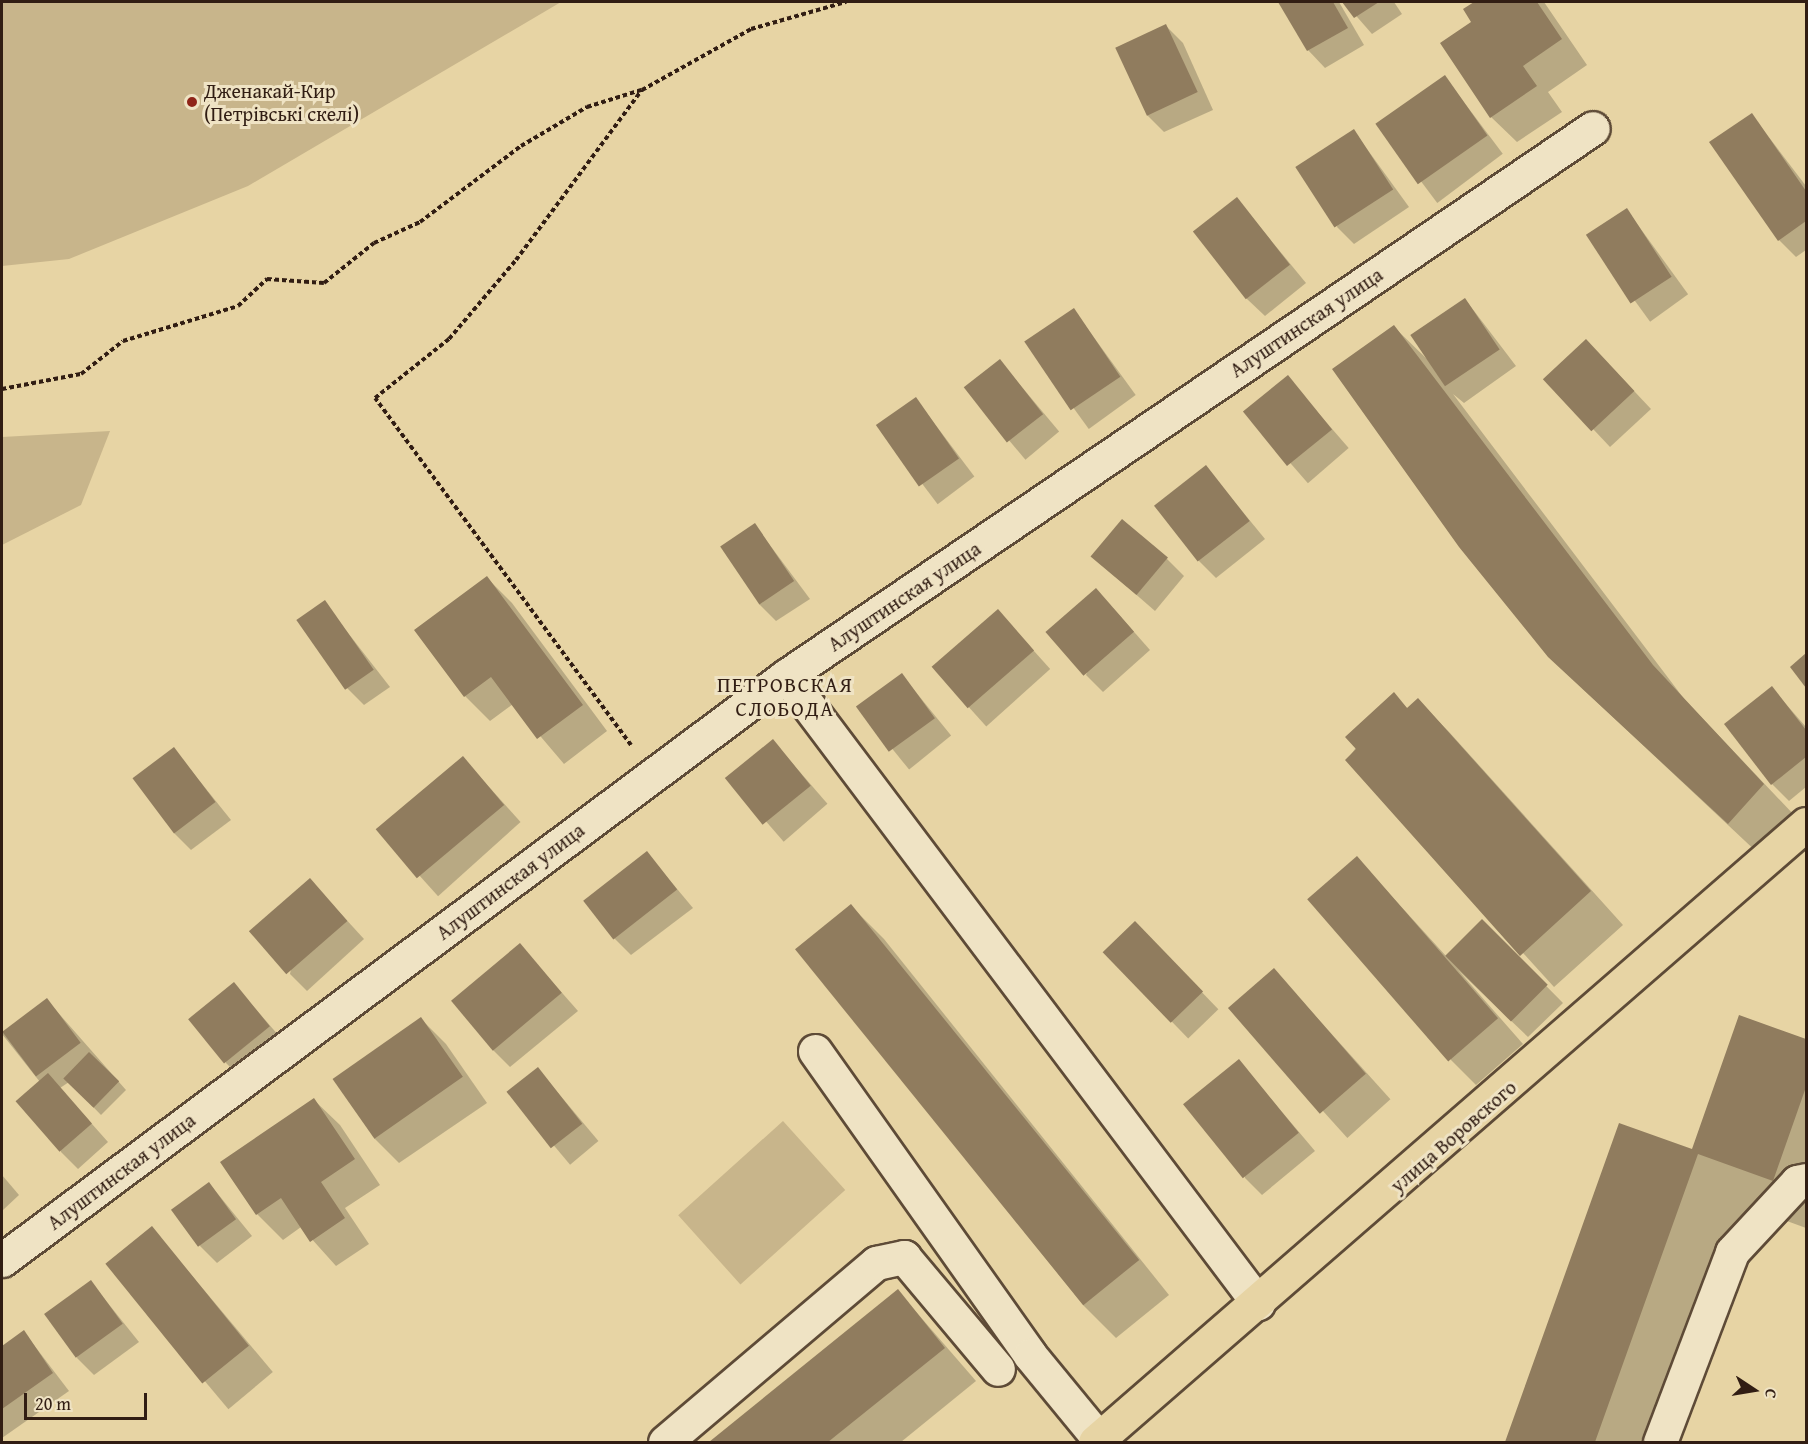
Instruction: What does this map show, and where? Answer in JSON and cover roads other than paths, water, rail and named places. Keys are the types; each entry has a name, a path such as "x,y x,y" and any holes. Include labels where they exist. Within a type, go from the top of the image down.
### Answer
{"main road":[{"name":"улица Воровского","path":"1097,1441 1806,824"}],"street":[{"name":"Алуштинская улица","path":"2,1260 786,676 1593,128"},
{"path":"786,676 1258,1303"},
{"path":"815,1051 1030,1355 1097,1441"},
{"path":"1660,1443 1732,1252 1797,1182 1806,1180"},
{"path":"664,1443 876,1263 904,1257 998,1369"}],"place":[{"name":"Дженакай-Кир (Петрівські скелі)","path":"192,102"}],"district":[{"name":"ПЕТРОВСКАЯ СЛОБОДА","path":"785,697"}]}
